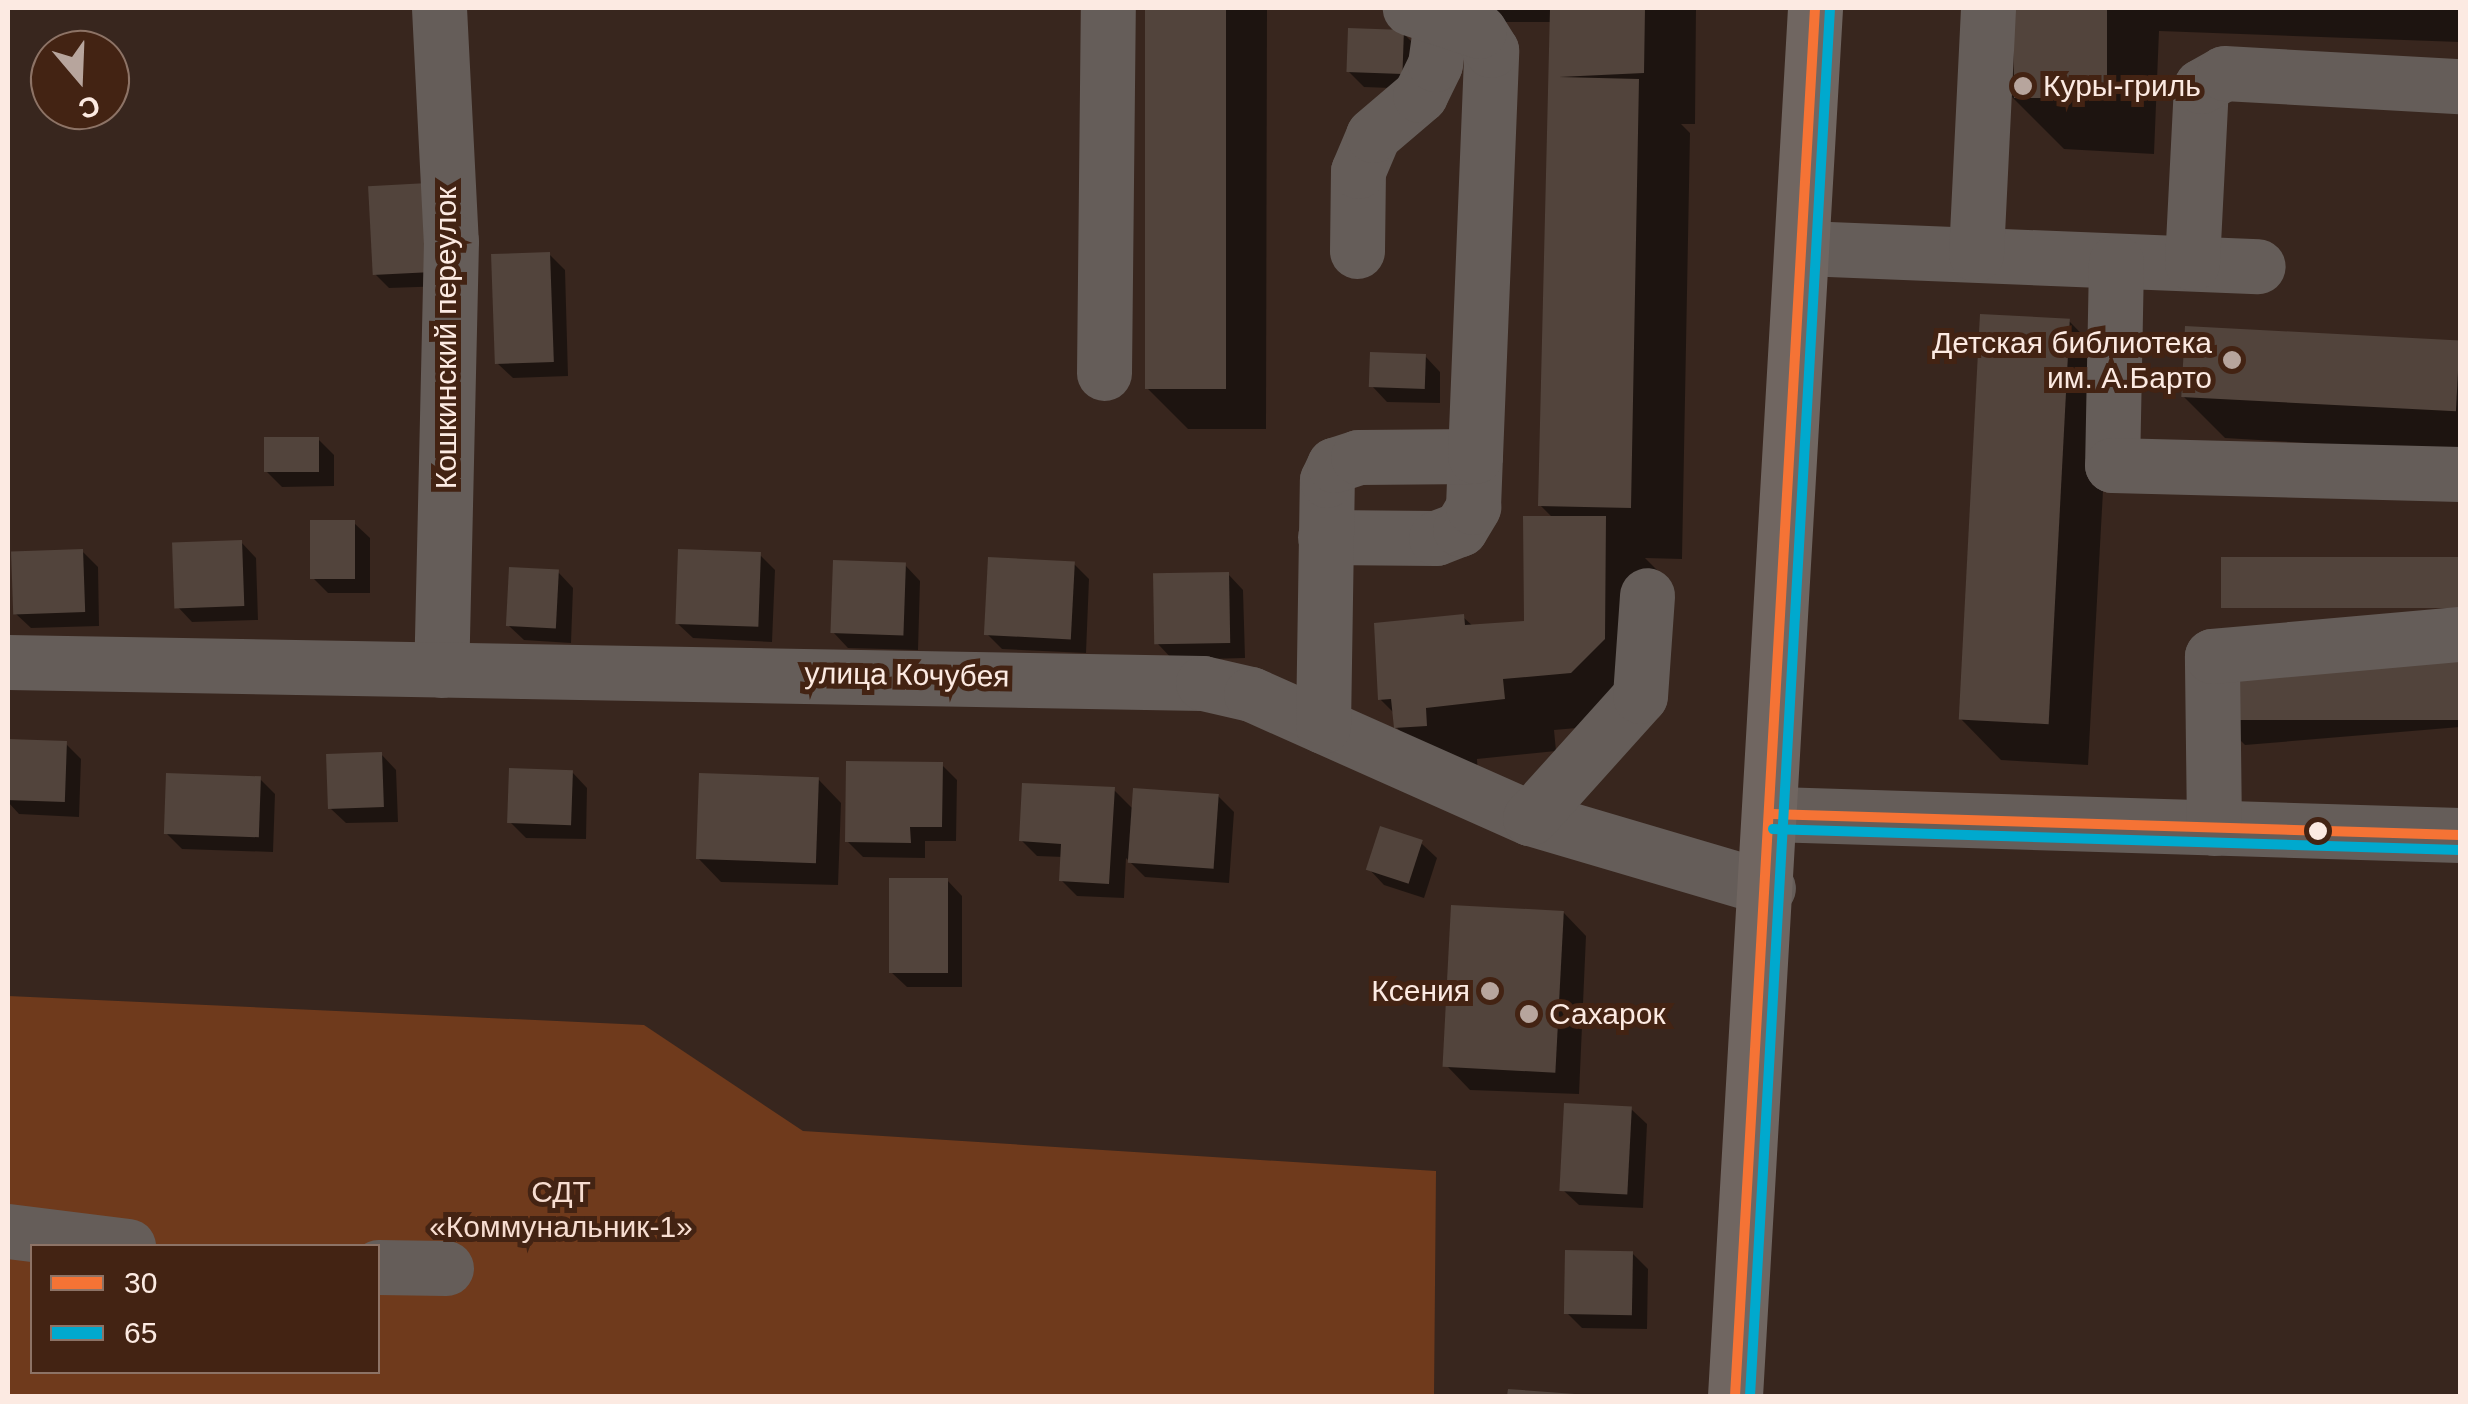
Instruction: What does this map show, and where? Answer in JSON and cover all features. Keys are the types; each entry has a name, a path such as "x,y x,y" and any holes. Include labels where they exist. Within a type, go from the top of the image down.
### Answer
{"main road":[{"path":"1735,1396 1773,814 1815,8"}],"street":[{"name":"Кошкинский переулок","path":"439,8 452,241 441,670"},
{"path":"1104,372 1108,8"},
{"path":"1976,254 1988,8"},
{"path":"1325,537 1436,538 1460,529 1473,507 1491,50 1479,31 1426,15 1435,64 1420,95 1373,135 1358,171 1358,251"},
{"path":"2192,263 2201,86 2224,73 2460,86"},
{"path":"1804,248 2258,266"},
{"path":"2116,262 2112,465 2460,474"},
{"path":"1323,726 1327,480 1334,464 1358,457 1475,456"},
{"path":"1530,818 1640,696 1647,595"},
{"path":"2214,828 2212,656 2460,634"},
{"name":"улица Кочубея","path":"8,662 1203,683 1251,694 1530,818 1768,888"},
{"path":"1773,814 2460,836"},
{"path":"8,1231 112,1244"},
{"path":"380,1267 446,1268"}],"green space":[{"name":"СДТ «Коммунальник-1»","path":"8,996 644,1025 803,1131 1436,1171 1434,1396 8,1396"}],"building":[{"path":"1145,8 1226,8 1226,389 1145,389"},
{"path":"1550,8 1645,8 1644,73 1559,77 1639,79 1631,508 1538,506"},
{"path":"2014,8 2107,8 2107,98 2014,98"},
{"path":"1348,28 1404,30 1402,74 1346,72"},
{"path":"428,183 433,272 373,275 368,186"},
{"path":"550,252 554,362 495,364 491,254"},
{"path":"1980,314 2070,319 2049,724 1959,719"},
{"path":"2185,326 2460,340 2456,411 2181,397"},
{"path":"1370,352 1426,354 1425,389 1369,387"},
{"path":"264,437 319,437 319,472 264,472"},
{"path":"1523,516 1606,516 1605,639 1571,673 1503,679 1505,699 1426,708 1427,726 1394,728 1391,699 1378,700 1374,623 1464,614 1465,625 1524,621"},
{"path":"310,520 355,520 355,579 310,579"},
{"path":"242,540 244,606 174,608 172,542"},
{"path":"83,549 85,612 13,614 11,552"},
{"path":"678,549 761,552 758,627 675,624"},
{"path":"988,557 1075,562 1071,639 984,635"},
{"path":"2221,557 2460,557 2460,608 2221,608"},
{"path":"833,560 906,563 903,636 830,633"},
{"path":"509,567 559,570 556,629 506,626"},
{"path":"1229,572 1230,643 1154,644 1153,573"},
{"path":"2230,661 2460,661 2460,720 2230,720"},
{"path":"8,739 67,741 65,802 8,800"},
{"path":"382,752 384,807 328,809 326,754"},
{"path":"846,761 943,762 942,827 910,827 911,843 845,842"},
{"path":"509,768 573,770 571,825 507,823"},
{"path":"166,773 261,776 259,837 164,834"},
{"path":"699,773 819,777 816,863 696,859"},
{"path":"1022,783 1115,787 1109,884 1059,881 1061,844 1019,841"},
{"path":"1133,788 1219,794 1214,869 1128,863"},
{"path":"1380,826 1423,840 1409,884 1366,870"},
{"path":"889,878 948,878 948,973 889,973"},
{"path":"1451,905 1564,911 1555,1073 1443,1067"},
{"path":"1564,1103 1632,1107 1627,1194 1559,1191"},
{"path":"1565,1250 1633,1251 1632,1315 1564,1314"},
{"path":"1508,1389 1575,1394 1575,1396 1507,1396"}],"transit line":[{"name":"30","path":"1735,1396 1815,8"},
{"name":"65","path":"1750,1396 1830,9"},
{"name":"30","path":"1773,814 2460,835"},
{"name":"65","path":"1773,829 2460,850"}],"place":[{"name":"Куры-гриль","path":"2023,86"},
{"name":"Детская библиотека им. А.Барто","path":"2232,360"},
{"name":"Ксения","path":"1490,991"},
{"name":"Сахарок","path":"1529,1014"}]}
